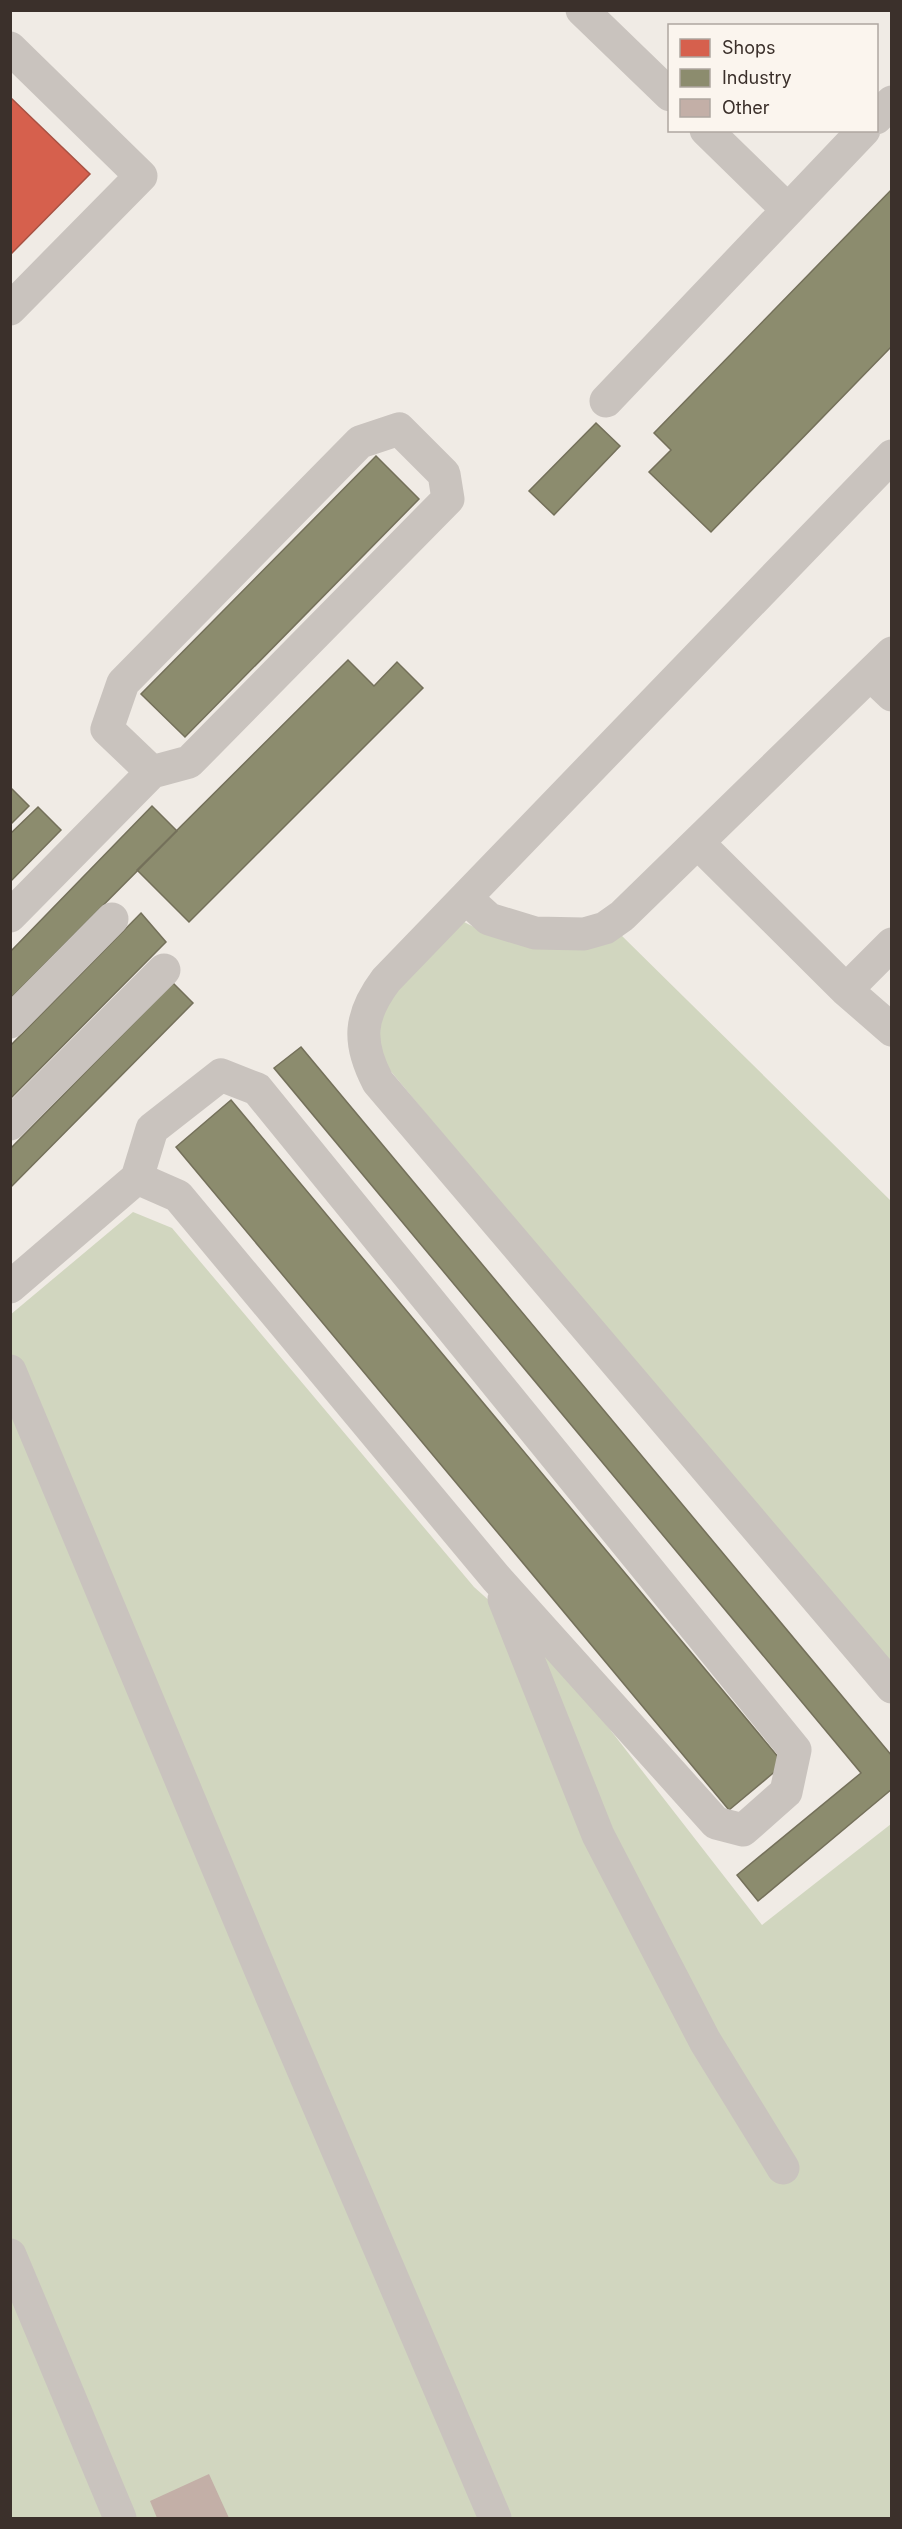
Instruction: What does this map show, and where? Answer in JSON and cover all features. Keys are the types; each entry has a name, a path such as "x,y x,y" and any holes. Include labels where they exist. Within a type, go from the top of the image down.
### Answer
{"lane":[{"path":"582,10 668,94"},
{"path":"10,48 141,176 10,309"},
{"path":"878,116 891,102"},
{"path":"708,132 788,210"},
{"path":"606,401 862,132"},
{"path":"10,916 152,772 189,762 448,499 444,474 399,429 360,442 123,683 107,729 152,772"},
{"path":"891,456 467,899 386,980 375,995 365,1017 363,1039 369,1064 378,1082 891,1687"},
{"path":"467,899 489,919 535,933 585,934 605,928 622,916 698,843 884,674"},
{"path":"698,843 846,990 891,1030"},
{"path":"10,1022 112,919"},
{"path":"846,990 891,944"},
{"path":"10,1124 164,970"},
{"path":"10,1287 137,1178 152,1129 221,1075 258,1089 795,1750 786,1792 744,1830 716,1823 496,1578 178,1196 137,1178"},
{"path":"10,1371 268,1987 495,2518"},
{"path":"496,1578 598,1835 705,2041 783,2168"},
{"path":"10,2255 120,2518"}],"green space":[{"path":"458,919 492,936 619,933 891,1201 891,1675 379,1057 379,1012"},
{"path":"133,1212 172,1228 474,1587 556,1660 762,1925 891,1824 891,2518 11,2518 10,1315"}],"building: Shops":[{"path":"10,97 90,174 10,255"}],"building: Industry":[{"path":"892,189 892,346 711,532 649,472 671,450 654,433"},
{"path":"596,423 620,446 554,515 529,491"},
{"path":"376,456 419,499 185,737 141,694"},
{"path":"348,660 374,686 397,662 423,688 189,922 137,870"},
{"path":"10,787 29,806 10,825"},
{"path":"152,806 177,831 10,999 10,952"},
{"path":"38,807 61,830 10,882 10,834"},
{"path":"141,913 166,942 10,1099 10,1046"},
{"path":"173,983 193,1003 10,1188 10,1149"},
{"path":"301,1047 892,1756 892,1789 758,1901 737,1875 861,1773 274,1068"},
{"path":"231,1100 784,1764 729,1810 176,1147"}],"building: Other":[{"path":"209,2474 229,2518 157,2518 150,2501"}]}
